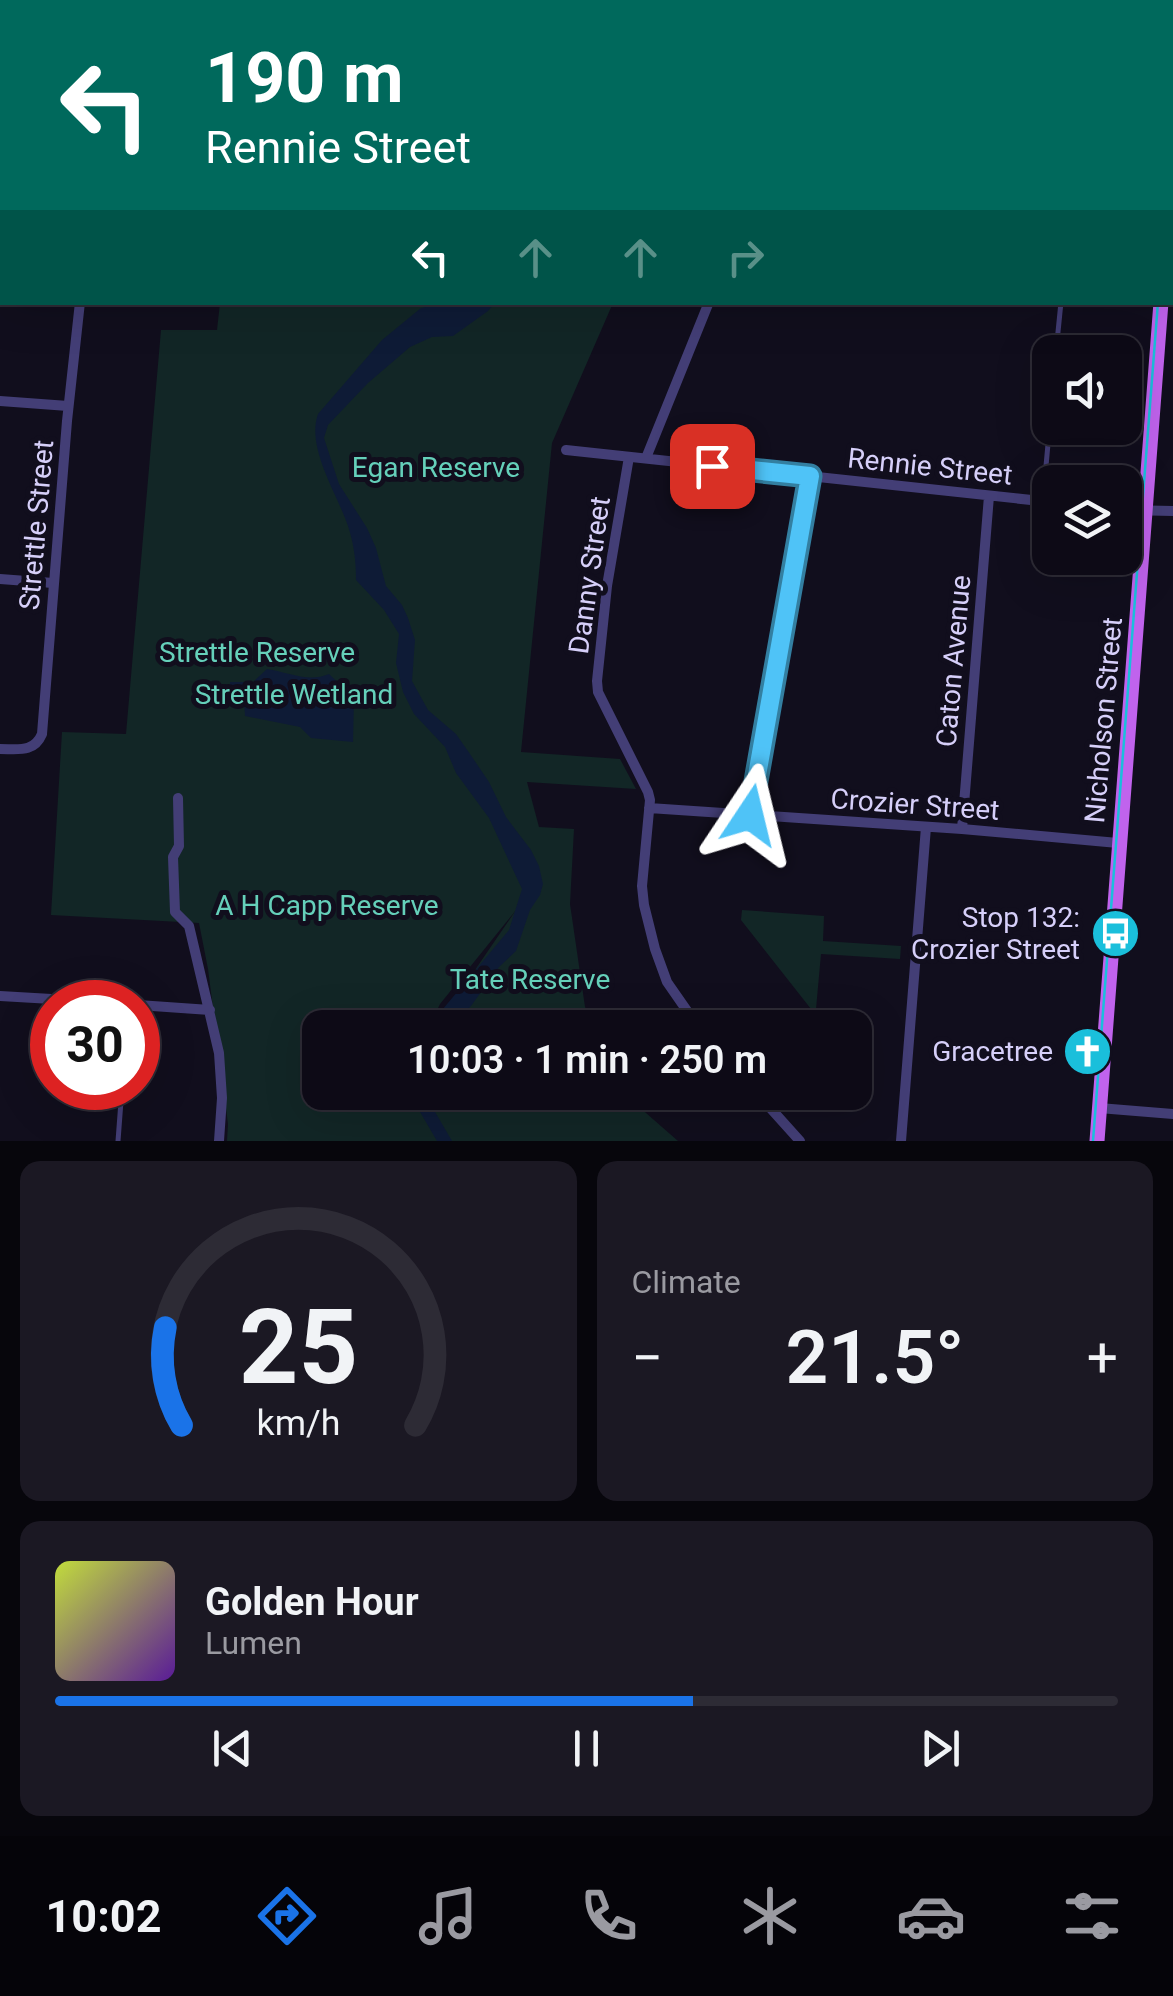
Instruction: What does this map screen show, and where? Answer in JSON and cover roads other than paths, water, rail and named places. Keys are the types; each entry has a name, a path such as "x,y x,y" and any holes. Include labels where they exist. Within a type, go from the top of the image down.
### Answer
{"main road":[{"name":"Nicholson Street","path":"1097,1141 1161,305"}],"street":[{"path":"72,305 77,326"},
{"name":"Strettle Street","path":"0,749 32,747 42,734 52,584 80,305"},
{"path":"646,458 708,305"},
{"path":"0,401 68,406"},
{"name":"Rennie Street","path":"566,450 1032,500"},
{"name":"Danny Street","path":"629,457 607,586 597,681 600,697 648,792 649,808"},
{"path":"750,815 810,476"},
{"name":"Caton Avenue","path":"962,829 990,496"},
{"path":"1145,510 1173,511"},
{"path":"0,579 52,584"},
{"path":"178,798 179,846 172,857 175,912 188,926 219,1053 219,1141"},
{"path":"649,808 642,886 654,949 671,989 686,1010"},
{"name":"Crozier Street","path":"649,808 1118,843"},
{"path":"901,1141 926,827"},
{"path":"0,996 30,998"},
{"path":"160,1007 210,1010"},
{"path":"1099,1108 1173,1114"},
{"path":"772,1110 800,1141"}],"lane":[{"path":"1058,335 1061,305"},
{"path":"118,1141 120,1110"}],"water":[{"path":"493,305 453,336 432,337 410,347 328,425 324,438 339,484 376,548 386,586 408,618 415,640 412,681 428,710 456,734 489,782 506,817 539,866 543,884 516,951 467,1010 442,1010 509,930 522,889 489,818 456,773 445,747 414,714 403,692 396,663 399,634 384,610 356,580 350,533 316,441 318,414 382,340 421,308"},
{"name":"Strettle Wetland","path":"267,669 306,677 329,674 354,698 353,742 311,738 300,727 245,716 244,700 230,690 230,682 253,682"},
{"path":"419,1110 434,1110 452,1141 437,1141"}],"tram line":[{"path":"1093,1141 1158,305"}],"place":[{"name":"Stop 132: Crozier Street","path":"1115,933"},
{"name":"Gracetree","path":"1088,1051"}],"park label":[{"name":"Egan Reserve","path":"436,467"},
{"name":"Strettle Reserve","path":"257,652"},
{"name":"A H Capp Reserve","path":"327,905"},
{"name":"Tate Reserve","path":"530,979"}]}
